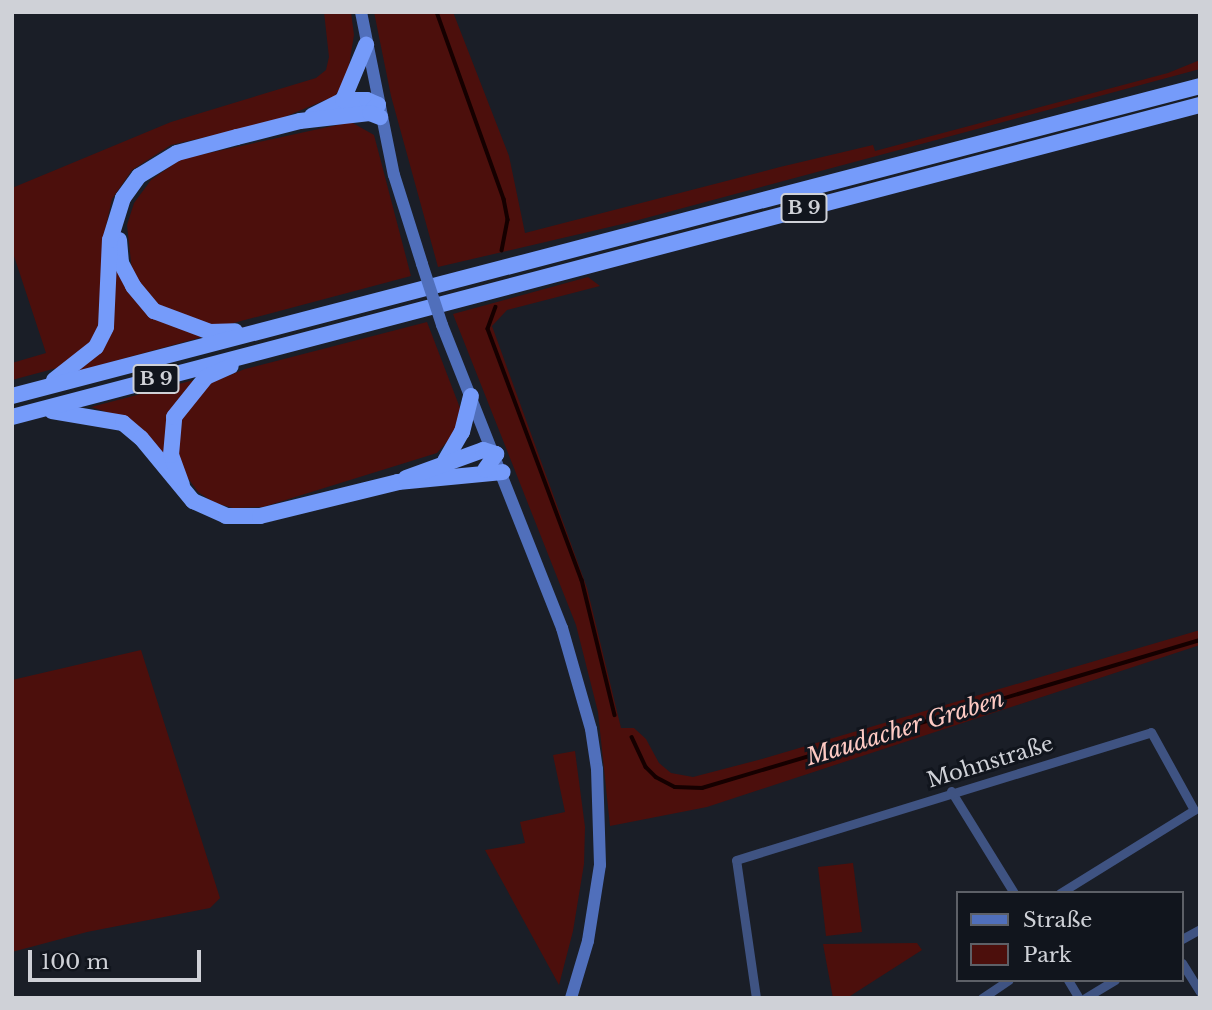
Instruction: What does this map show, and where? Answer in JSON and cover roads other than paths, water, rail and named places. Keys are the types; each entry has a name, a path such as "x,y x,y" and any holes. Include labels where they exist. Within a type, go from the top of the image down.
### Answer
{"highway":[{"path":"343,100 366,45"},
{"path":"1120,106 1200,77"},
{"name":"B 9","path":"12,396 1200,86"},
{"path":"43,388 96,346 106,327 110,240 116,217 123,198 157,162 300,121 376,112 368,100 343,100 300,121"},
{"name":"B 9","path":"12,417 1200,105"},
{"path":"116,217 121,263 133,286 155,311 210,332 268,330"},
{"path":"185,493 170,442 180,406 206,377 269,348"},
{"path":"445,461 463,432 471,396"},
{"path":"43,410 94,415 123,424 141,438 185,493 213,512 242,518 398,482 485,470 503,472"},
{"path":"398,482 445,461 483,450 496,454 485,470"}],"street":[{"path":"361,12 376,112 442,326 503,472 583,692 597,769 600,829 594,907 571,998"},
{"name":"Mohnstraße","path":"756,998 736,860 951,791 1151,732 1194,810 1063,891"},
{"path":"951,791 1013,891"},
{"path":"1184,938 1200,929"},
{"path":"1184,966 1200,992"},
{"path":"982,998 1006,982"},
{"path":"1069,982 1079,998"},
{"path":"1085,998 1112,982"}],"waterway":[{"path":"437,12 504,199 508,220 502,250"},
{"path":"496,307 488,329 582,580 615,715"},
{"name":"Maudacher Graben","path":"632,737 646,767 656,777 675,787 702,788 1200,640"}]}
